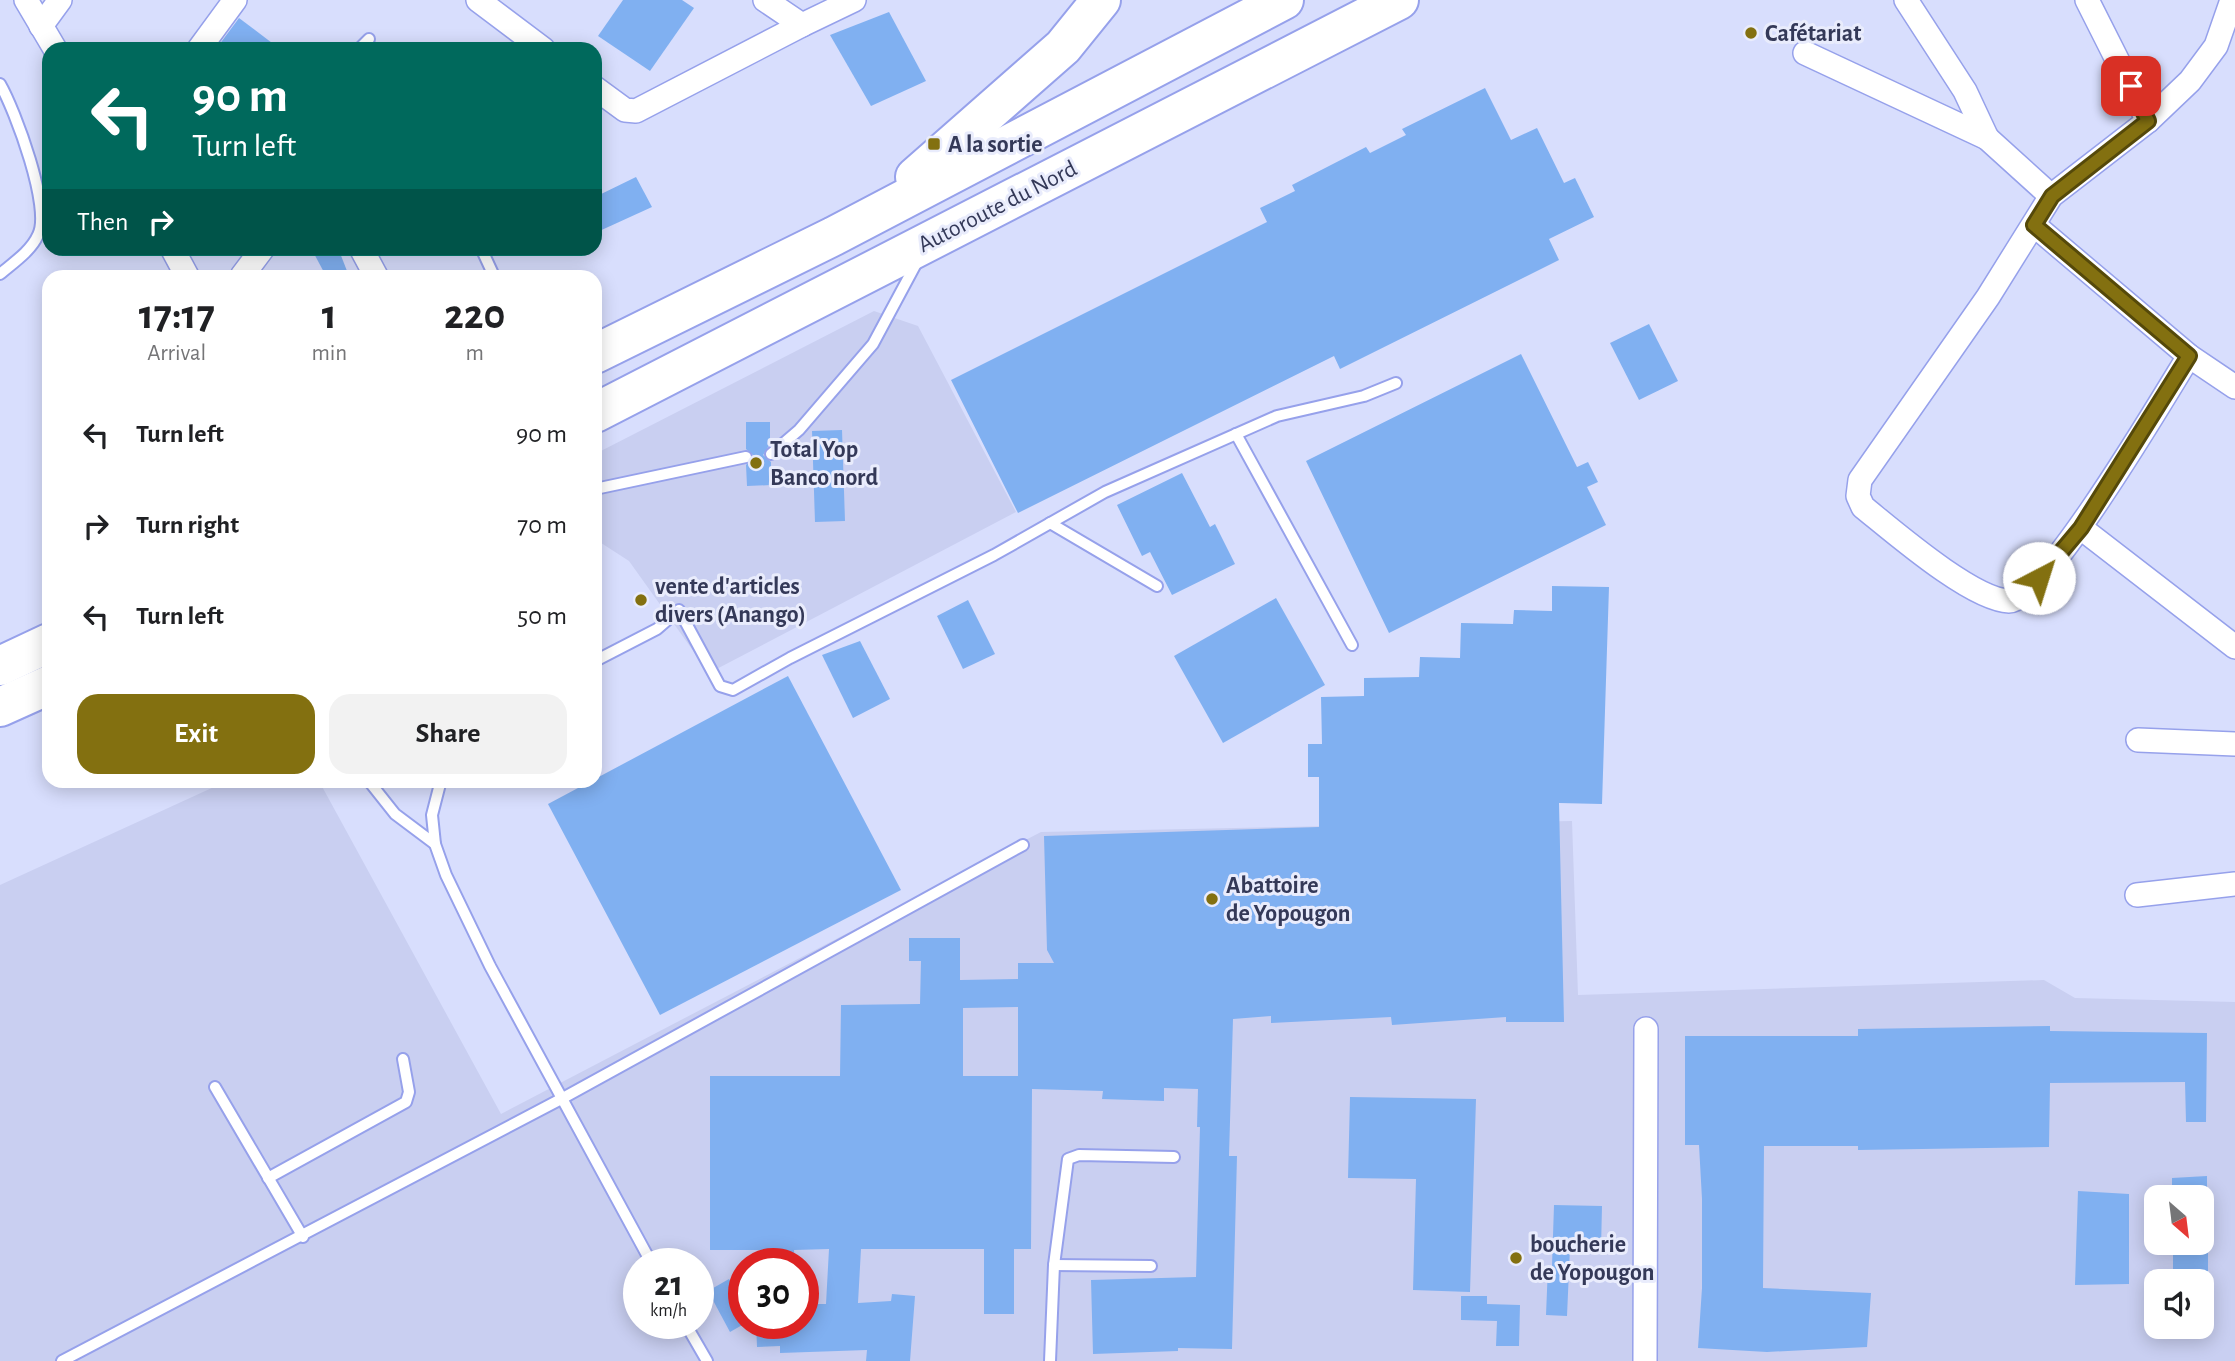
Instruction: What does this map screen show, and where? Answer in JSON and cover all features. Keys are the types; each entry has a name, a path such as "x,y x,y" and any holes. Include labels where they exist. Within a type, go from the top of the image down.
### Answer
{"highway":[{"path":"834,236 890,199 1024,83 1063,47 1101,0"},
{"name":"Autoroute du Nord","path":"602,352 834,236 1284,0"},
{"name":"Autoroute du Nord","path":"602,409 1399,0"},
{"path":"0,666 42,646"},
{"path":"0,707 42,688"}],"street":[{"path":"26,0 51,42"},
{"path":"41,26 60,0"},
{"path":"204,42 235,0"},
{"path":"478,0 534,42"},
{"path":"765,0 802,25"},
{"path":"602,93 625,110 636,111 854,0"},
{"path":"1906,0 1965,91 1987,138"},
{"path":"2087,0 2148,121"},
{"path":"2189,356 2081,528 2025,595 2010,601 1983,594 1925,556 1863,507 1858,496 1860,480 1988,297 2052,196 2148,121 2206,62 2216,46 2232,0"},
{"path":"1805,53 1987,138 2052,196"},
{"path":"2034,225 2189,356 2235,387"},
{"path":"2081,528 2235,647"},
{"path":"2138,740 2235,744"},
{"path":"2137,895 2235,884"},
{"path":"1645,1361 1646,1028"}],"lane":[{"path":"366,42 369,39"},
{"path":"0,84 26,145 42,220 39,234 34,241 0,274"},
{"path":"771,454 799,429 873,344 928,241"},
{"path":"602,657 657,629 679,610 720,686 733,690 1105,492 1277,416 1364,396 1396,383"},
{"path":"1236,434 1352,645"},
{"path":"602,488 746,457"},
{"path":"1050,523 1157,586"},
{"path":"375,788 396,814 435,844"},
{"path":"438,788 432,815 435,844 446,875 490,966 643,1248"},
{"path":"62,1361 303,1237 563,1098 1023,845"},
{"path":"268,1178 406,1102 409,1092 403,1059"},
{"path":"215,1087 303,1237"},
{"path":"1050,1361 1055,1265 1068,1159 1079,1154 1174,1157"},
{"path":"1055,1265 1151,1266"},
{"path":"694,1339 707,1361"}],"shaded area":[{"path":"874,311 918,326 1016,512 709,673 629,561 602,544 602,450"},
{"path":"212,788 323,788 501,1114 1041,832 1572,821 1578,995 2044,980 2075,998 2235,1002 2235,1361 0,1361 0,885"}],"building":[{"path":"623,0 682,0 694,8 650,71 598,36"},
{"path":"889,12 926,81 871,106 830,35"},
{"path":"239,18 271,42 221,42"},
{"path":"1485,88 1511,140 1537,128 1564,183 1575,178 1594,217 1549,239 1559,260 1340,369 1334,356 1018,513 951,380 1267,222 1260,208 1295,191 1292,185 1366,147 1370,153 1406,135 1402,129"},
{"path":"636,177 652,207 602,230 602,194"},
{"path":"315,256 341,256 347,270 323,270"},
{"path":"1649,324 1678,381 1639,400 1610,343"},
{"path":"1521,354 1577,467 1588,462 1598,482 1587,487 1606,525 1389,633 1306,461"},
{"path":"746,422 770,422 770,444 763,455 771,462 771,485 747,486 746,465 754,456 746,449"},
{"path":"842,430 845,521 815,522 812,431"},
{"path":"1182,473 1210,527 1215,524 1235,564 1172,595 1150,552 1142,556 1117,505"},
{"path":"1552,586 1609,587 1602,804 1559,803 1564,1022 1506,1022 1506,1017 1392,1025 1391,1017 1271,1023 1271,1016 1233,1019 1229,1156 1237,1156 1232,1349 1178,1348 1178,1351 1093,1354 1091,1280 1196,1277 1200,1127 1197,1127 1198,1089 1164,1088 1164,1101 1102,1099 1103,1091 1032,1089 1031,1249 1014,1249 1014,1314 984,1314 984,1249 861,1249 858,1303 891,1301 892,1294 915,1296 910,1361 866,1361 867,1350 780,1353 780,1346 757,1347 757,1339 819,1339 819,1304 826,1304 829,1249 710,1248 710,1076 840,1076 841,1005 920,1004 921,961 909,961 909,938 960,938 960,980 1018,979 1018,963 1054,963 1047,950 1044,836 1319,827 1319,777 1308,777 1308,744 1322,744 1321,697 1364,696 1364,678 1419,677 1420,657 1460,658 1461,623 1513,624 1514,610 1552,611","holes":["1018,1007 1018,1076 963,1076 963,1008"]},
{"path":"1276,598 1325,685 1223,743 1174,656"},
{"path":"968,600 995,654 963,669 937,616"},
{"path":"860,641 890,699 853,718 822,655"},
{"path":"788,676 901,890 660,1015 548,804 578,788 602,788 602,775"},
{"path":"2050,1026 2050,1031 2207,1033 2206,1122 2186,1122 2185,1082 2050,1083 2049,1147 1858,1150 1858,1146 1764,1146 1763,1288 1871,1293 1867,1347 1767,1352 1698,1348 1702,1288 1702,1199 1699,1145 1685,1145 1685,1036 1858,1036 1858,1029"},
{"path":"1350,1097 1476,1099 1470,1292 1413,1290 1416,1179 1348,1178"},
{"path":"2207,1176 2207,1185 2172,1185 2172,1178"},
{"path":"2078,1191 2129,1194 2129,1284 2075,1285"},
{"path":"1554,1205 1602,1206 1601,1249 1570,1248 1567,1316 1546,1315 1548,1266 1552,1266"},
{"path":"2173,1255 2208,1255 2208,1269 2173,1269"},
{"path":"728,1280 728,1328 714,1302 714,1288"},
{"path":"1461,1296 1487,1296 1487,1304 1520,1305 1519,1346 1496,1346 1497,1321 1461,1320"}],"place":[{"name":"Cafétariat","path":"1751,33"},
{"name":"A la sortie","path":"934,144"},
{"name":"Total Yop Banco nord","path":"756,463"},
{"name":"vente d'articles divers (Anango)","path":"641,600"},
{"name":"Abattoire de Yopougon","path":"1212,899"},
{"name":"boucherie de Yopougon","path":"1516,1258"}],"route":[{"path":"2039,578 2081,528 2189,356 2034,225 2052,196 2148,121 2131,86"}]}
